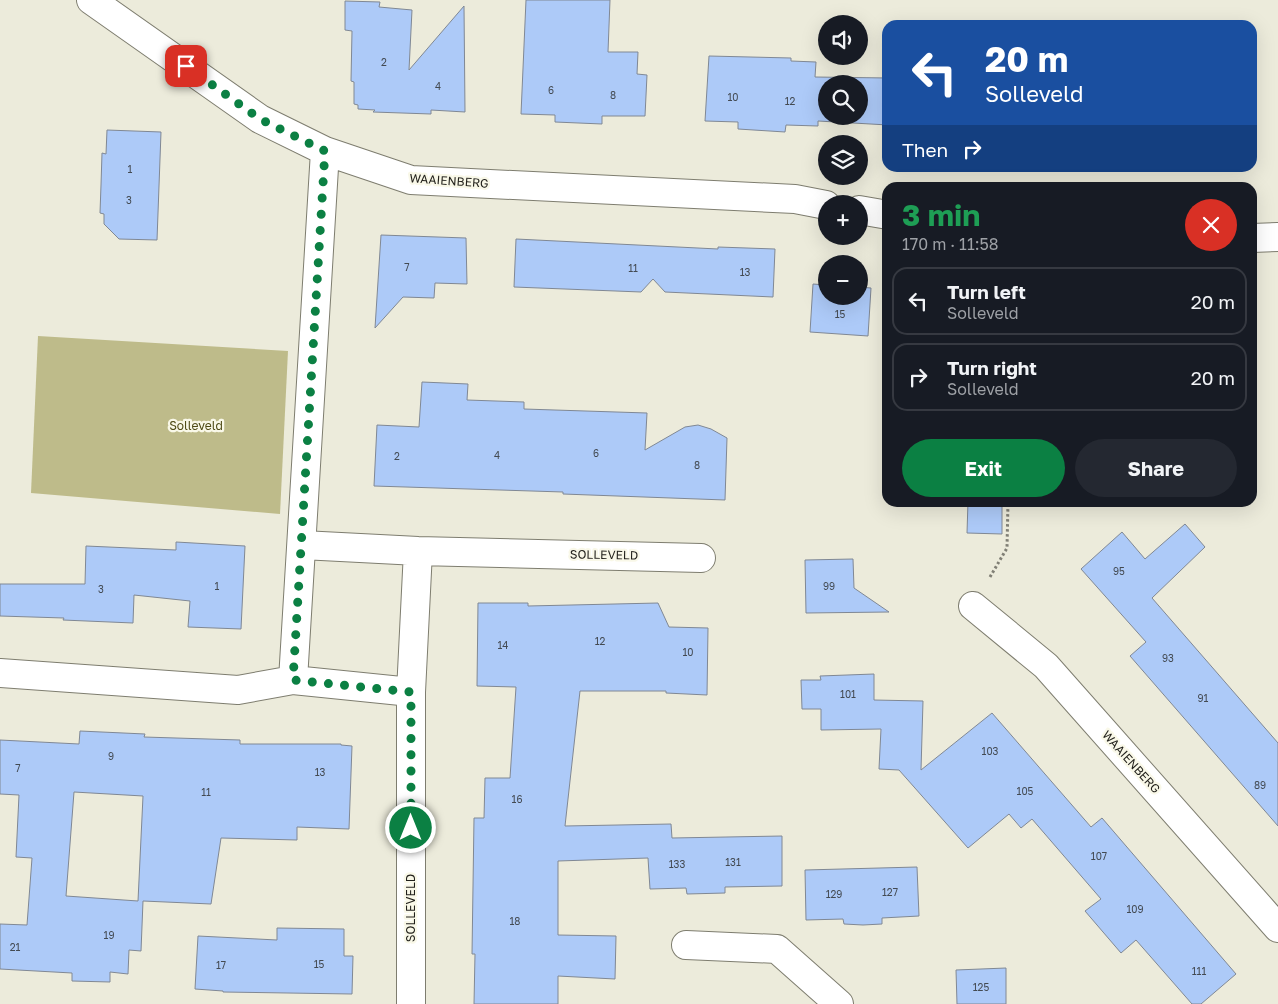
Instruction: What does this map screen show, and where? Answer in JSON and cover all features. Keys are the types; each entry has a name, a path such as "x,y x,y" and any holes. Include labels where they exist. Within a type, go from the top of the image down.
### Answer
{"street":[{"name":"WAAIENBERG","path":"91,0 260,119 325,151 411,180 795,199 818,203"},
{"path":"293,680 325,151"},
{"path":"868,212 882,214"},
{"path":"1257,238 1278,237"},
{"name":"SOLLEVELD","path":"302,545 418,551 701,558"},
{"name":"SOLLEVELD","path":"410,1004 411,692 418,551"},
{"name":"WAAIENBERG","path":"974,606 1046,666 1278,928"},
{"path":"0,673 238,690 293,680 411,692"},
{"path":"686,945 777,949 839,1004"}],"path":[{"path":"974,606 1007,548 1008,507"}],"green space":[{"name":"Solleveld","path":"38,336 288,351 280,514 31,493"}],"building":[{"path":"526,0 610,0 608,52 638,52 637,74 647,75 645,116 602,116 602,124 555,122 555,115 521,114"},
{"path":"345,1 380,2 379,7 412,10 409,70 464,6 465,112 431,110 431,114 373,112 375,110 358,109 358,105 354,104 354,82 351,81 352,31 345,30"},
{"path":"709,56 791,58 791,61 816,62 815,77 818,77 818,126 786,125 785,132 738,129 738,122 705,121"},
{"path":"868,78 882,78 882,125 868,124"},
{"path":"107,130 161,132 157,240 119,239 104,224 104,214 100,213 102,153 106,154"},
{"path":"381,235 466,238 467,284 435,283 434,298 403,297 375,328"},
{"path":"516,239 718,249 718,247 775,249 773,297 665,292 653,279 641,292 514,287"},
{"path":"813,284 818,284 818,305 868,305 868,288 871,288 868,336 810,332"},
{"path":"422,382 468,384 467,400 524,402 524,409 647,413 645,450 685,427 698,425 711,429 727,438 725,500 563,494 563,492 374,486 377,425 419,427"},
{"path":"968,507 1002,507 1002,534 967,533"},
{"path":"1185,524 1205,547 1152,598 1278,743 1278,826 1130,656 1146,642 1081,569 1122,532 1145,559"},
{"path":"176,542 245,546 241,629 188,627 190,601 134,595 133,623 0,616 0,584 85,584 86,546 176,550"},
{"path":"853,559 854,588 889,612 806,613 805,560"},
{"path":"478,603 528,603 528,606 658,603 669,627 708,628 707,695 666,693 666,691 580,691 565,826 671,824 672,838 782,836 782,886 725,887 725,893 687,894 686,888 650,889 648,858 558,861 558,935 616,936 615,979 558,976 558,1004 474,1004 475,954 472,954 474,818 484,818 485,778 510,778 516,687 477,686"},
{"path":"874,674 874,700 923,701 921,770 992,713 1091,827 1102,818 1236,974 1201,1004 1192,1004 1136,940 1121,953 1085,911 1101,899 1032,819 1021,828 1009,814 968,848 899,770 879,769 881,729 821,730 821,709 802,709 801,680 821,680 820,676"},
{"path":"80,731 145,734 144,737 240,740 240,744 341,744 352,746 349,829 297,827 297,840 221,838 211,904 143,901 141,951 129,950 128,974 110,972 110,982 72,981 72,973 0,969 0,924 27,925 32,858 16,857 19,795 0,794 0,740 79,744","holes":["74,792 143,796 138,901 66,896"]},
{"path":"917,867 919,916 882,918 882,924 863,925 844,924 843,919 806,920 805,870"},
{"path":"277,928 344,929 344,956 353,956 352,994 223,992 195,989 198,936 277,940"},
{"path":"1006,968 1006,1004 957,1004 956,970"}],"route":[{"path":"186,66 260,119 325,151 293,680 411,692 411,828"}]}
